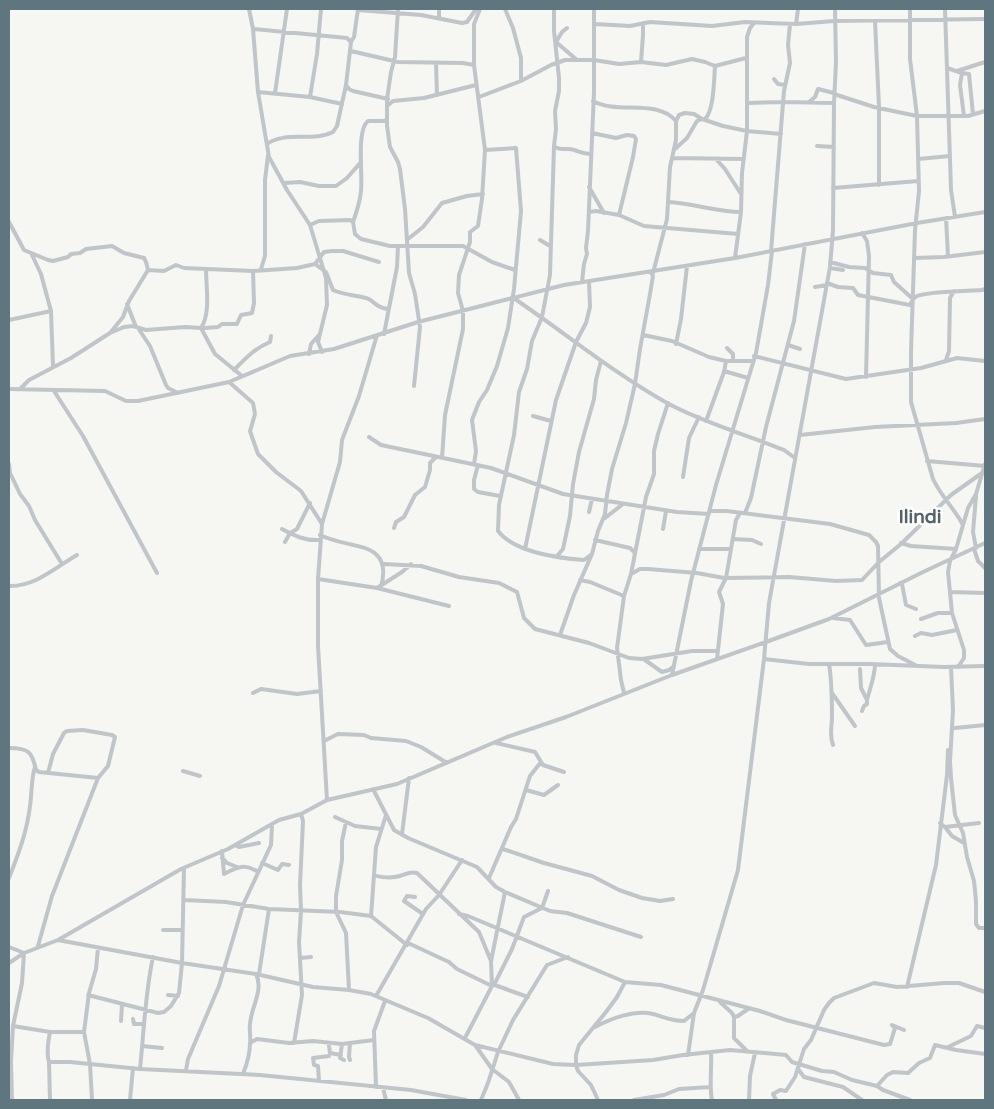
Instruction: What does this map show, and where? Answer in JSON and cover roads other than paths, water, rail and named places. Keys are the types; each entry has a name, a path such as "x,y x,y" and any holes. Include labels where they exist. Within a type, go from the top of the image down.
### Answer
{"street":[{"path":"249,9 258,92 268,152 265,180 265,256 261,269"},
{"path":"275,93 287,9"},
{"path":"310,97 317,54 321,9"},
{"path":"439,9 439,18"},
{"path":"267,144 278,138 305,138 331,134 335,130 346,85 351,42 354,37 358,10 398,11 466,23 476,9"},
{"path":"442,458 445,416 461,341 463,311 459,301 458,284 470,242 470,232 478,226 482,194 485,150 474,65 474,24 480,9"},
{"path":"505,9 521,58 521,81"},
{"path":"554,9 559,91 555,111 556,129 550,275 542,317 532,341 527,368 519,392 514,435 500,496 498,531 503,537 542,555 558,555 584,560 592,554"},
{"path":"582,282 587,254 593,101 594,9"},
{"path":"796,24 798,9"},
{"path":"688,1055 694,1013 738,870 766,642 768,611 830,268 836,62 835,9"},
{"path":"910,9 910,59 917,116 918,159 911,370 912,404 932,479 963,525"},
{"path":"945,9 952,201 955,217"},
{"path":"398,11 395,55 387,99 387,120 390,147 398,162 408,239 409,273 417,304 419,342 414,386"},
{"path":"595,24 630,26 656,22 712,26 745,22 796,24 945,18 985,19"},
{"path":"875,21 879,107 879,185"},
{"path":"641,62 642,23"},
{"path":"735,258 741,212 748,103 747,37 754,23"},
{"path":"672,675 699,549 731,431 754,358 768,285 785,84 790,63 788,45 790,24"},
{"path":"556,42 567,28"},
{"path":"252,29 347,38 351,42"},
{"path":"556,42 577,60"},
{"path":"351,51 394,62 467,63 474,65"},
{"path":"479,97 521,81 558,62 594,60 612,63 641,62 666,65 692,59 715,66 746,58"},
{"path":"957,71 985,62"},
{"path":"436,63 438,94"},
{"path":"675,149 687,138 697,121 709,115 715,66"},
{"path":"947,68 962,74 969,74 973,114"},
{"path":"962,74 960,85 964,116"},
{"path":"774,78 778,84 785,84"},
{"path":"346,85 353,91 393,101 438,94 476,85"},
{"path":"809,102 815,97 818,89 917,116 964,116 985,110"},
{"path":"258,92 310,97 342,104"},
{"path":"387,106 393,101"},
{"path":"593,101 624,108 658,109 667,113 676,121"},
{"path":"748,103 834,103"},
{"path":"560,635 580,580 592,554 603,520 612,468 636,384 652,280 651,273 654,270 668,202 670,167 675,149 676,121 679,115 685,113 694,114 724,126 746,131 781,134"},
{"path":"387,120 368,121 364,124 361,190 359,207 353,222 357,237 383,245 457,246 515,270"},
{"path":"592,133 616,138 630,135 636,138 619,215"},
{"path":"554,146 557,149 574,149 580,153 590,154"},
{"path":"817,146 834,147"},
{"path":"485,150 516,148 521,214 508,328 497,366 472,420 476,451 474,489 478,492 500,496"},
{"path":"268,152 273,164 310,225 323,270 328,298 319,335 318,345 322,352"},
{"path":"918,159 950,156"},
{"path":"673,158 744,159"},
{"path":"715,159 726,169 742,196"},
{"path":"284,183 300,182 319,186 336,186 347,178 361,162"},
{"path":"833,188 918,181"},
{"path":"589,187 604,213"},
{"path":"408,239 423,227 442,203 482,194"},
{"path":"668,202 689,203 722,212 741,212"},
{"path":"588,212 594,210 619,215 641,226 738,234"},
{"path":"9,389 105,391 129,402 179,393 229,382 290,356 322,352 418,322 546,289 735,258 862,233 985,212"},
{"path":"946,218 948,256"},
{"path":"310,225 319,221 353,222"},
{"path":"9,222 24,250 54,261 80,253 86,249 112,246 124,253 144,258 148,270 127,304 123,317 110,333"},
{"path":"9,236 14,232"},
{"path":"862,233 867,241 869,270 866,377"},
{"path":"540,240 550,246"},
{"path":"717,659 723,604 719,592 726,578 736,520 752,498 763,443 797,308 805,244"},
{"path":"384,334 395,275 398,246"},
{"path":"148,270 164,271 176,265 184,268 252,271 297,268 315,264 324,252 328,251 343,251 378,262"},
{"path":"915,258 985,252"},
{"path":"32,254 41,274 50,311 54,366"},
{"path":"830,262 869,270 873,273 891,275 894,282 913,299"},
{"path":"315,264 328,275 334,290 368,298 376,306 388,309"},
{"path":"676,344 687,266"},
{"path":"830,268 843,270"},
{"path":"206,269 206,311 203,328 205,334 215,354 242,376"},
{"path":"20,389 29,380 71,358 110,333 124,327 152,330 218,327 221,324 237,324 241,315 252,313 254,308 252,271"},
{"path":"525,548 556,400 576,342 586,323 590,307 590,281"},
{"path":"815,287 827,284 853,288 858,295 910,305 913,299 919,295 985,289"},
{"path":"946,360 949,351 950,298 954,291"},
{"path":"512,297 601,361 668,403 706,422 784,450 795,458"},
{"path":"127,304 137,328 150,346 166,385 168,388 179,393"},
{"path":"9,320 50,311"},
{"path":"309,354 310,346 319,335"},
{"path":"327,800 321,691 318,579 320,535 340,462 342,440 359,396 377,335"},
{"path":"643,335 672,341 709,357 726,361 754,358 846,379 911,370 946,360 963,358 985,361"},
{"path":"234,370 249,355 262,345 270,342 271,336"},
{"path":"788,345 800,349"},
{"path":"727,348 734,354 733,361"},
{"path":"558,555 563,548 570,516 578,452 592,405 601,361"},
{"path":"706,422 726,361"},
{"path":"724,371 748,378"},
{"path":"229,382 255,406 255,414 250,430 258,454 276,472 301,491 322,524"},
{"path":"54,391 83,436 157,573"},
{"path":"624,693 618,653 618,639 624,596 631,574 646,497 655,468 655,447 668,403"},
{"path":"533,416 552,421"},
{"path":"683,477 689,438 699,417"},
{"path":"800,435 875,427 985,419"},
{"path":"369,437 381,445 476,464 559,492 606,502 689,514 727,510 784,517 830,524 868,535 877,543 879,594 890,650 892,653 917,666"},
{"path":"394,528 396,522 404,517 415,495 425,487 430,463 436,457"},
{"path":"927,461 985,465 976,494 974,526 975,548 978,561 985,568"},
{"path":"9,464 10,473 16,487 62,564"},
{"path":"631,574 640,569 694,573 726,578 804,577 836,581 861,580 946,500 982,473"},
{"path":"958,667 964,653 952,613 948,575 950,560 956,549 968,508 976,494"},
{"path":"589,512 592,499"},
{"path":"285,542 290,533 297,529 310,503"},
{"path":"603,520 623,504"},
{"path":"663,529 666,511"},
{"path":"282,528 308,541 320,540"},
{"path":"320,535 372,550 379,555 384,564 384,576 379,588"},
{"path":"733,539 752,540 760,544"},
{"path":"595,540 611,545 626,546 635,553"},
{"path":"901,543 911,546 956,549"},
{"path":"9,963 38,946 58,940 184,868 235,845 283,819 301,814 327,800 397,784 495,742 831,617 985,543"},
{"path":"699,549 731,549"},
{"path":"9,586 28,585 77,555"},
{"path":"634,560 635,565 640,569"},
{"path":"384,564 411,564 459,577 503,584 519,595 522,614 533,627 540,631 560,635 629,658 644,659 718,651"},
{"path":"379,588 411,564"},
{"path":"318,579 379,588 450,606"},
{"path":"580,580 590,582 624,596"},
{"path":"900,583 902,584 906,605 916,609"},
{"path":"950,592 985,593"},
{"path":"921,619 938,613 952,613"},
{"path":"831,617 850,620 866,644 888,642"},
{"path":"915,636 921,633 932,635 956,630"},
{"path":"644,659 662,672 675,664"},
{"path":"764,659 809,664 985,666"},
{"path":"829,664 832,692 832,727 830,737 833,745"},
{"path":"862,711 867,704 874,664"},
{"path":"951,667 953,727 950,761 955,815 960,825 974,881 976,922 979,928 985,928"},
{"path":"860,669 861,688 867,700"},
{"path":"253,693 261,689 298,694 321,691"},
{"path":"832,692 855,726"},
{"path":"953,727 985,725"},
{"path":"907,987 931,888 953,727"},
{"path":"38,946 52,896 98,778 108,766 116,738 112,735 88,730 73,730 64,733 53,754 48,773"},
{"path":"324,740 338,734 363,735 371,738 406,741 426,750 447,763"},
{"path":"495,742 535,752 547,768 564,772"},
{"path":"9,748 17,748 29,753 33,757 35,767 25,836 9,878"},
{"path":"489,878 516,819 530,776 541,762"},
{"path":"35,767 38,771 48,773 98,778"},
{"path":"183,772 200,776"},
{"path":"402,834 409,778"},
{"path":"526,790 544,795 558,785"},
{"path":"373,789 392,828 477,867 496,887 505,892 550,911 567,913 641,937"},
{"path":"294,1043 301,1001 300,885 303,821 301,814"},
{"path":"371,916 376,847 386,815"},
{"path":"335,817 363,828 381,829"},
{"path":"346,822 342,841 342,860 336,896 336,912 346,933 349,990"},
{"path":"940,823 952,836 964,843"},
{"path":"939,832 945,827 979,823"},
{"path":"186,1070 188,1059 224,969 243,905 272,845 272,826"},
{"path":"235,845 239,847 259,843"},
{"path":"503,849 592,876 619,890 642,898 660,901 673,899"},
{"path":"222,851 224,874 237,868 251,867 258,872"},
{"path":"222,858 237,868"},
{"path":"376,996 423,914 439,895 462,860"},
{"path":"262,863 278,870 282,864 289,865"},
{"path":"88,995 161,1013 171,1006 178,996 182,963 184,868"},
{"path":"374,875 377,877 398,877 415,872 479,932 491,961"},
{"path":"465,1038 509,956 524,917 542,908 548,891"},
{"path":"493,985 491,961 505,892"},
{"path":"415,898 408,896 404,900 423,914"},
{"path":"184,900 371,916 407,944 449,962 457,969 493,985 528,997"},
{"path":"243,1074 248,1063 251,1016 259,984 257,974 269,908"},
{"path":"460,914 625,982 662,985 786,1020 888,1045 895,1028 892,1025 904,1030"},
{"path":"163,930 182,930"},
{"path":"58,940 182,963 257,974 313,987 349,990 376,996 419,1014 475,1045 553,1064 576,1065 653,1060 730,1050 748,1051 786,1055 792,1062 877,1086 910,1100"},
{"path":"9,947 24,953"},
{"path":"92,1100 90,1064 84,1032 88,995 96,970 98,948"},
{"path":"11,1100 13,1026 22,983 24,953"},
{"path":"140,1069 147,985 154,957"},
{"path":"300,958 311,957"},
{"path":"481,1100 498,1052 513,1020 547,965 568,957"},
{"path":"598,1100 591,1085 580,1075 576,1065 576,1055 579,1045 617,997 625,982"},
{"path":"776,1100 773,1094 780,1090 786,1091 798,1069 804,1050 811,1040 829,1002 834,998 873,983 893,987 907,987 959,983 985,992"},
{"path":"168,995 178,996"},
{"path":"376,1087 375,1025 385,1001"},
{"path":"720,1002 734,1017 734,1038 748,1051"},
{"path":"121,1021 122,1004"},
{"path":"734,1017 748,1009"},
{"path":"594,1028 613,1018 645,1013 651,1013 670,1020 684,1021 692,1025"},
{"path":"684,1021 694,1013"},
{"path":"133,1018 134,1024 143,1024"},
{"path":"13,1026 50,1032 84,1032"},
{"path":"948,1047 971,1036 977,1026 985,1028"},
{"path":"50,1032 47,1057 49,1062 50,1100"},
{"path":"250,1043 257,1039 294,1043 342,1044 374,1040"},
{"path":"350,1043 350,1060"},
{"path":"342,1044 340,1058 344,1060"},
{"path":"475,1045 492,1069 509,1082 519,1100"},
{"path":"877,1086 888,1074 895,1072 908,1073 919,1063 930,1058 935,1045 985,1054"},
{"path":"142,1046 162,1048"},
{"path":"329,1046 330,1053 340,1055"},
{"path":"711,1052 712,1074 710,1087 712,1100"},
{"path":"749,1100 750,1076 755,1053"},
{"path":"319,1082 318,1066 314,1065 313,1058 329,1056"},
{"path":"49,1062 243,1074 411,1090 466,1100"},
{"path":"130,1100 133,1068"},
{"path":"798,1069 804,1077 843,1087 862,1100"},
{"path":"634,1100 637,1098 652,1099 679,1090 710,1087"},
{"path":"383,1088 386,1100"}],"district":[{"name":"Ilindi","path":"920,517"}]}
